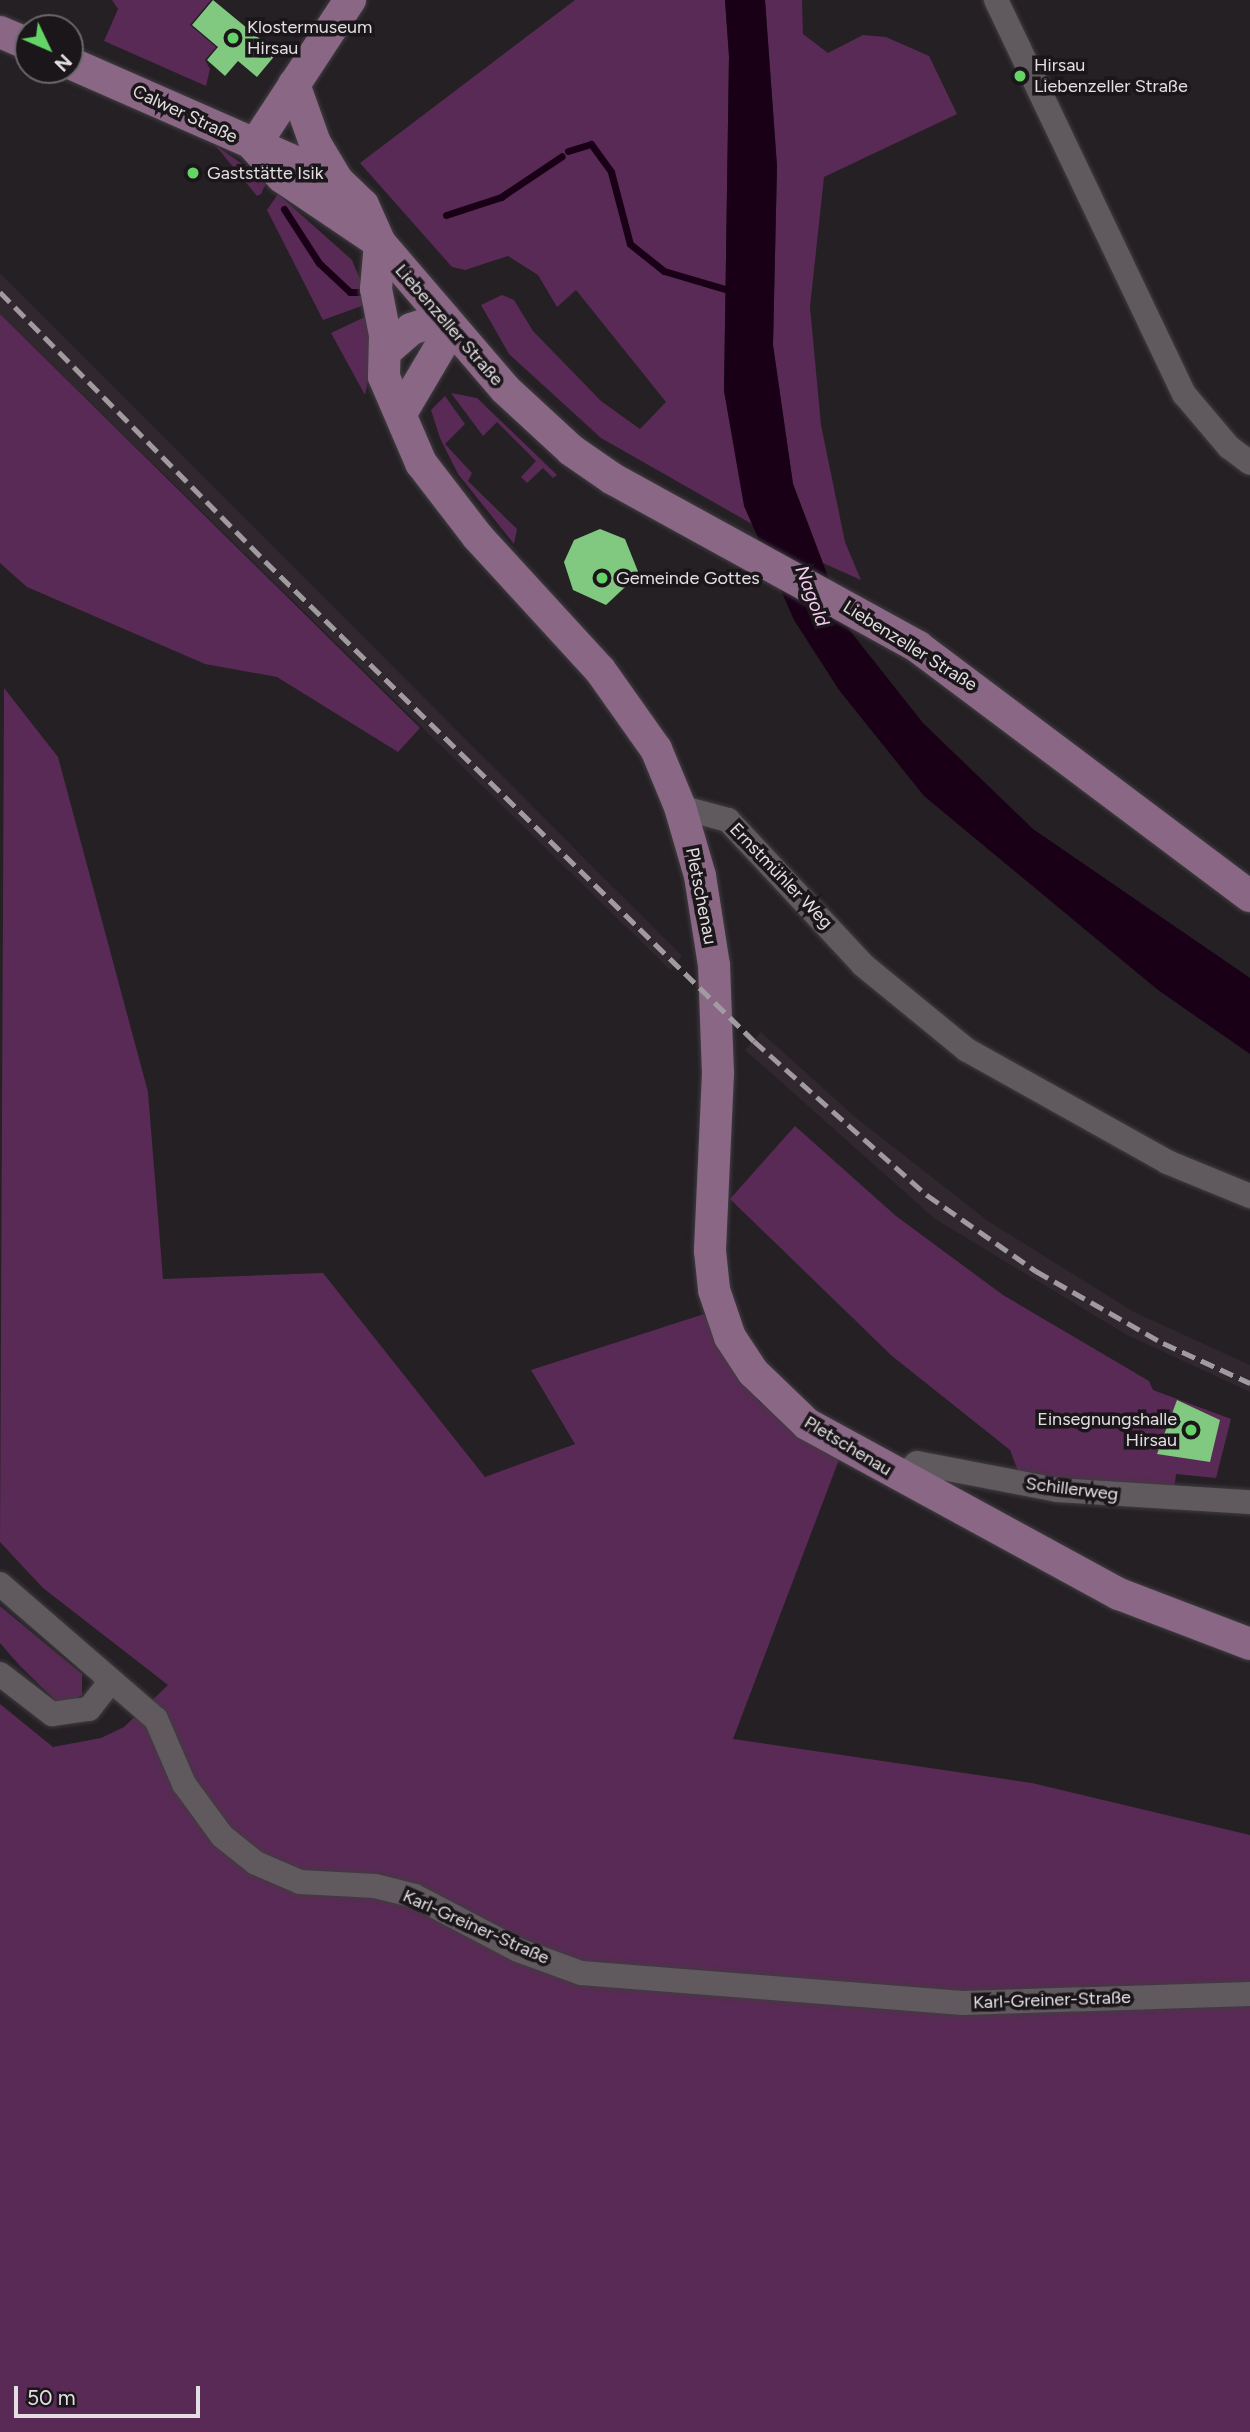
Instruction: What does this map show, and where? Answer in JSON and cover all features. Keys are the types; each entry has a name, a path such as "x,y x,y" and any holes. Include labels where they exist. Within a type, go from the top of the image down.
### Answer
{"main road":[{"name":"Calwer Straße","path":"84,69 254,146 350,0"},
{"path":"294,85 315,143 337,180"},
{"name":"Liebenzeller Straße","path":"254,146 298,158 337,180 363,205 380,243"},
{"name":"Liebenzeller Straße","path":"254,146 282,177 380,243 505,389 571,450 705,529 918,647 1250,896"},
{"path":"380,243 376,289 385,352 384,377 403,410 409,437 441,493 600,670 656,748 680,807"},
{"path":"385,352 411,329 444,318 442,344 403,410"},
{"name":"Pletschenau","path":"680,807 700,876 715,978 714,1290 730,1337 779,1401 807,1424 1119,1594 1250,1644"}],"street":[{"path":"996,0 1184,394 1229,447 1250,463"},
{"name":"Ernstmühler Weg","path":"680,807 727,820 863,965 967,1050 1167,1162 1250,1196"},
{"name":"Schillerweg","path":"901,1477 916,1463 1058,1490 1250,1502"},
{"name":"Karl-Greiner-Straße","path":"0,1584 156,1719 184,1784 222,1836 256,1863 300,1882 375,1886 415,1896 518,1950 581,1973 963,2003 1250,1994"},
{"path":"0,1674 52,1714 89,1709 111,1681"}],"shaded area":[{"path":"112,0 211,0 190,25 216,47 205,60 210,69 206,86 104,41 118,9"},
{"path":"575,0 725,0 729,56 724,391 752,524 601,438 509,354 481,305 502,295 514,300 533,331 601,401 640,429 666,402 576,290 557,307 538,275 508,256 465,270 452,267 360,163"},
{"path":"765,0 802,0 803,34 828,53 863,35 886,37 929,56 957,114 824,177 810,307 821,425 845,542 861,580 823,563 793,484 773,345 777,166"},
{"path":"215,145 267,181 261,194 257,196"},
{"path":"278,194 352,260 370,303 323,320 267,210"},
{"path":"0,273 682,956 670,970 0,314"},
{"path":"0,314 420,728 398,752 277,677 205,664 27,587 0,563"},
{"path":"369,315 376,340 365,395 331,333"},
{"path":"451,393 477,398 557,475 553,478 543,468 527,483 521,477 536,461 497,422 483,436"},
{"path":"445,396 465,424 445,444 472,473 468,481 517,529 514,544 458,474 440,438 431,410"},
{"path":"4,688 58,757 148,1092 163,1279 323,1273 485,1477 575,1444 531,1370 704,1314 759,1402 840,1457 733,1739 1032,1783 1250,1835 1250,2432 0,2432 0,1704 53,1747 101,1738 124,1727 168,1685 43,1588 0,1542"},
{"path":"761,1032 855,1117 988,1221 1134,1312 1250,1365 1250,1392 1127,1335 935,1219 745,1050"},
{"path":"795,1126 896,1216 1003,1295 1149,1381 1153,1390 1231,1419 1216,1478 1176,1474 1174,1492 1019,1474 1010,1450 892,1356 730,1199"},
{"path":"0,1606 82,1674 82,1695 68,1703 55,1700 20,1666 0,1643"}],"water":[{"name":"Nagold","path":"725,0 765,0 777,166 773,345 793,484 847,627 923,723 1033,829 1250,978 1250,1054 1158,990 924,796 839,690 794,620 744,506 724,391 729,56"}],"building":[{"name":"Klostermuseum Hirsau","path":"213,0 277,53 257,77 238,61 225,76 207,60 218,47 192,25"},
{"name":"Gemeinde Gottes","path":"600,529 625,539 639,574 606,605 573,590 564,562 574,540"},
{"name":"Einsegnungshalle Hirsau","path":"1177,1400 1220,1420 1210,1462 1157,1454"}],"waterway":[{"path":"568,151 591,144 611,172 630,244 664,271 732,291"},
{"path":"446,215 501,197 562,156"},
{"path":"284,209 319,263 350,292 358,292"}],"railway":[{"path":"0,292 265,561 754,1041 927,1195 1036,1271 1163,1343 1250,1383"}],"place":[{"name":"Klostermuseum Hirsau","path":"233,38"},
{"name":"Hirsau Liebenzeller Straße","path":"1020,76"},
{"name":"Gaststätte Isik","path":"193,173"},
{"name":"Gemeinde Gottes","path":"602,578"},
{"name":"Einsegnungshalle Hirsau","path":"1191,1430"}]}
